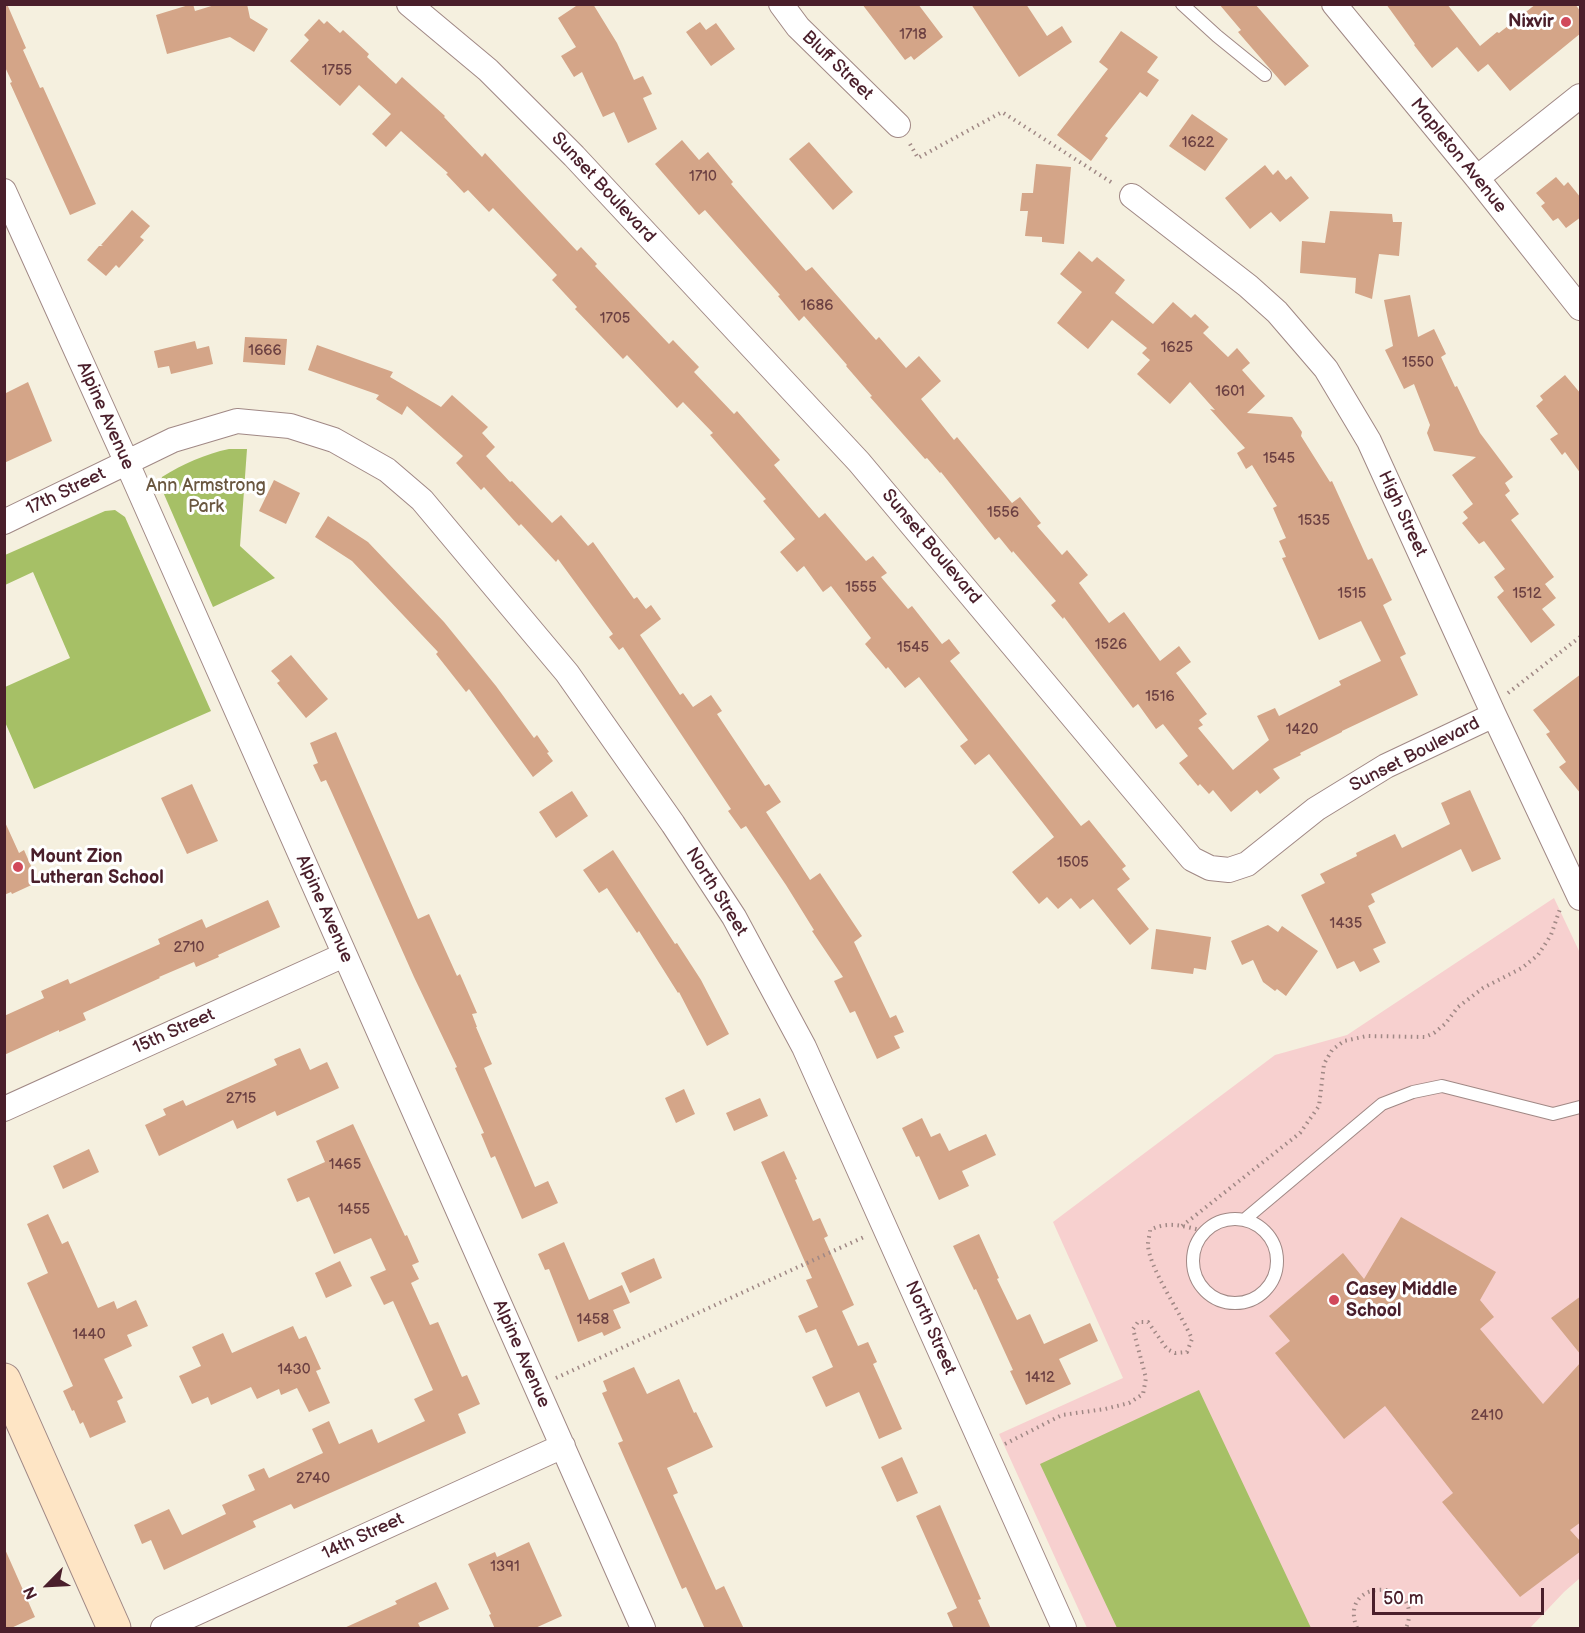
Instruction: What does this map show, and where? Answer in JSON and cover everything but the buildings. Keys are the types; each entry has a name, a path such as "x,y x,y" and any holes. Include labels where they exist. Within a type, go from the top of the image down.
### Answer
{"street":[{"name":"Sunset Boulevard","path":"409,4 488,70 567,148 851,453 1192,859 1210,868 1229,870 1247,864 1316,809 1386,766 1491,708"},
{"name":"Bluff Street","path":"781,4 798,27 898,124"},
{"name":"Mapleton Avenue","path":"1334,4 1581,308"},
{"path":"1477,178 1581,96"},
{"name":"Alpine Avenue","path":"4,191 127,463 643,1629"},
{"name":"High Street","path":"1132,196 1255,292 1277,312 1326,369 1369,441 1577,892"},
{"name":"North Street","path":"127,463 173,440 237,421 290,426 334,440 387,470 422,500 567,673 673,824 728,908 804,1047 1064,1629"},
{"name":"17th Street","path":"4,522 127,463"},
{"name":"15th Street","path":"4,1109 344,955"},
{"path":"4,1380 114,1629"},
{"name":"14th Street","path":"163,1629 563,1446"}],"lane":[{"path":"1182,4 1265,75"},
{"path":"1245,1220 1382,1104 1413,1092 1442,1086 1553,1114 1581,1107"},
{"path":"1230,1219 1245,1220 1257,1225 1273,1244 1276,1270 1271,1282 1263,1292 1252,1299 1238,1303 1224,1302 1211,1295 1200,1285 1194,1272 1193,1258 1196,1244 1204,1231 1216,1223 1230,1219"}],"path":[{"path":"898,124 918,158 1002,112 1132,196"},
{"path":"1491,708 1581,637"},
{"path":"1182,1226 1300,1133 1319,1106 1324,1064 1332,1050 1344,1041 1367,1036 1425,1037 1434,1033 1445,1024 1458,1007 1483,988 1522,968 1538,956 1551,935 1560,907 1577,892"},
{"path":"986,1454 1062,1415 1129,1403 1143,1394 1146,1378 1133,1329 1138,1322 1148,1322 1167,1349 1175,1353 1186,1352 1192,1339 1154,1267 1148,1246 1150,1230 1160,1225 1182,1226 1204,1231"},
{"path":"536,1387 886,1227"},
{"path":"1357,1629 1353,1613 1361,1597 1377,1589 1386,1589 1402,1598 1407,1605 1409,1614 1406,1629"}],"shaded area":[{"name":"Casey Middle School","path":"1554,898 1580,953 1580,1578 1530,1628 1087,1628 999,1434 1123,1378 1053,1222 1275,1055 1347,1035"}],"green space":[{"name":"Ann Armstrong Park","path":"229,449 247,449 240,546 275,578 213,607 160,485 162,477 178,468"},
{"path":"115,510 125,517 211,711 34,789 5,722 5,687 70,658 33,572 5,585 5,555 105,511"},
{"path":"1199,1390 1311,1628 1117,1628 1040,1464"}],"place":[{"name":"Nixvir","path":"1566,22"},
{"name":"Mount Zion Lutheran School","path":"18,867"},
{"name":"Casey Middle School","path":"1334,1300"}]}
